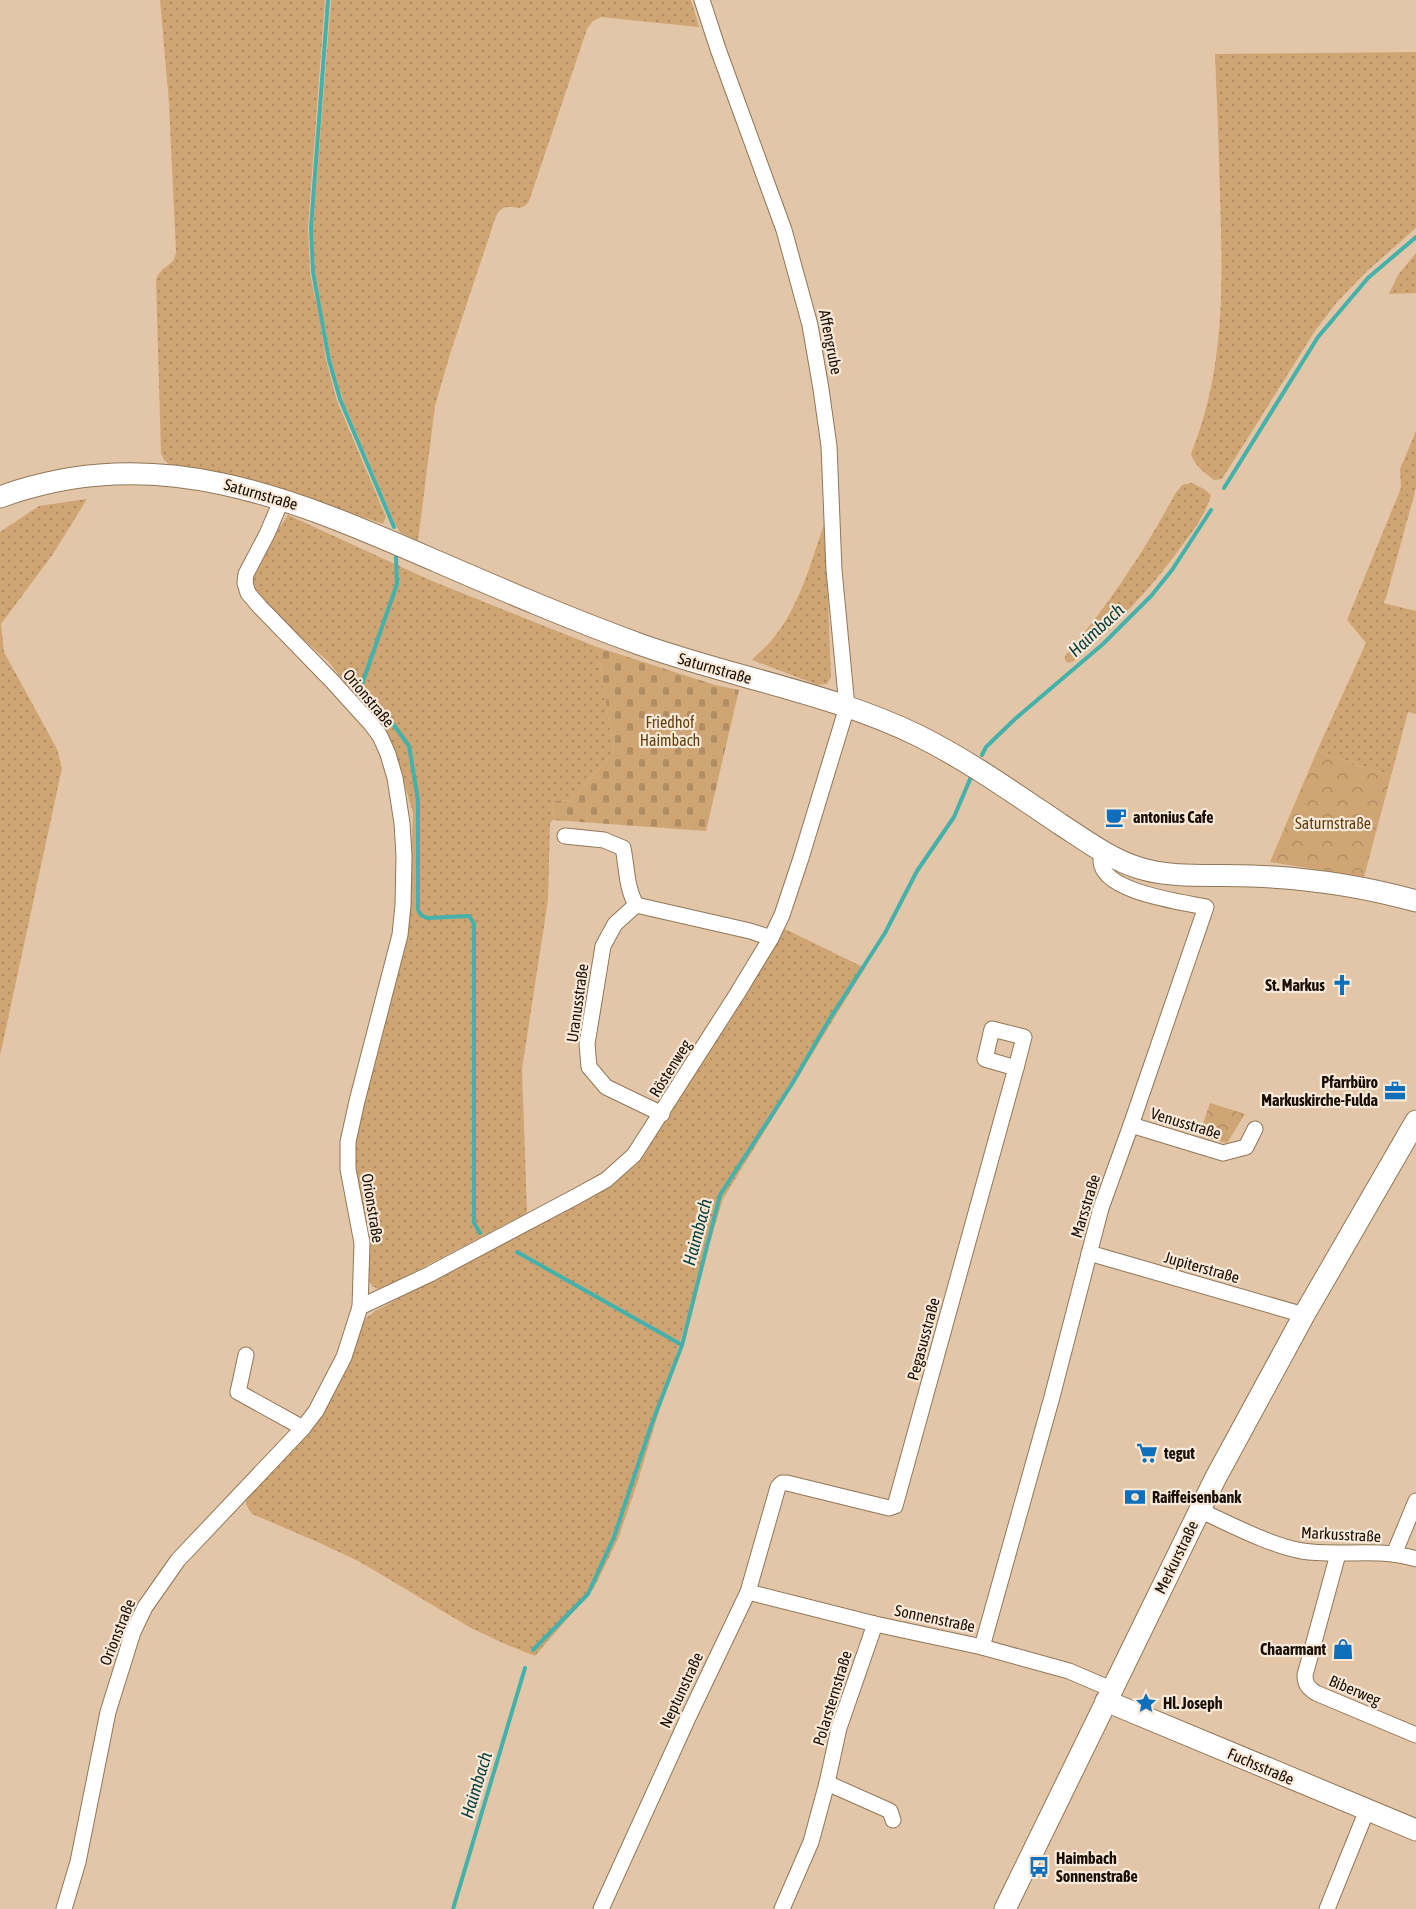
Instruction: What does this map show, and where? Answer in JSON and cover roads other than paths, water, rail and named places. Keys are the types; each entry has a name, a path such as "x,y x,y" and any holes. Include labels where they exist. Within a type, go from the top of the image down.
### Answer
{"street":[{"name":"Affengrube","path":"702,0 784,230 810,325 829,446 834,570 847,707"},
{"name":"Saturnstraße","path":"0,497 78,477 138,474 200,478 246,488 364,529 548,609 619,637 681,658 847,707 911,732 990,777 1103,852 1137,867 1177,874 1320,880 1416,901"},
{"name":"Orionstraße","path":"64,1909 78,1863 108,1712 133,1632 145,1607 178,1560 303,1428 316,1411 344,1357 360,1307 362,1243 348,1169 348,1142 400,936 404,880 402,823 395,778 380,736 332,681 248,593 245,583 246,574 272,524 282,499"},
{"name":"Röstenweg","path":"360,1307 430,1274 606,1180 634,1155 771,938 782,915 847,707"},
{"path":"565,836 604,840 623,848 629,894 636,905 771,938"},
{"name":"Marsstraße","path":"982,1647 1052,1397 1101,1208 1206,907 1135,891 1121,884 1108,876 1104,869 1101,861 1103,852"},
{"name":"Uranusstraße","path":"636,905 615,924 603,946 587,1044 589,1067 606,1087 662,1114"},
{"name":"Pegasusstraße","path":"782,1483 889,1508 895,1506 1016,1068"},
{"name":"Merkurstraße","path":"1005,1909 1108,1695 1240,1431 1416,1121"},
{"name":"Venusstraße","path":"1131,1125 1223,1153 1246,1147 1255,1129"},
{"name":"Jupiterstraße","path":"1089,1253 1304,1315"},
{"path":"246,1355 238,1392 303,1428"},
{"name":"Neptunstraße","path":"601,1909 748,1592 775,1495 782,1483"},
{"path":"1394,1554 1416,1501"},
{"name":"Markusstraße","path":"1199,1510 1284,1547 1300,1551 1394,1554 1416,1559"},
{"name":"Biberweg","path":"1338,1554 1305,1682 1316,1693 1416,1735"},
{"name":"Sonnenstraße","path":"748,1592 875,1624 982,1647 1069,1671 1108,1695"},
{"name":"Polarsternstraße","path":"782,1909 811,1842 839,1728 875,1624"},
{"name":"Fuchsstraße","path":"1108,1695 1416,1830"},
{"path":"827,1783 890,1811 893,1820"},
{"path":"1327,1909 1367,1810"}],"waterway":[{"path":"328,0 311,228 313,272 329,360 340,399 394,527"},
{"name":"Haimbach","path":"1224,488 1318,337 1368,278 1416,237"},
{"name":"Haimbach","path":"982,755 986,747 1015,719 1103,644 1151,596 1172,570 1211,510"},
{"path":"396,557 397,584 360,690 388,717 409,746 418,800 418,910 427,918 469,916 474,924 474,1223 480,1233"},
{"name":"Haimbach","path":"533,1650 588,1594 614,1537 651,1426 682,1345 720,1195 885,933 917,871 954,817 971,777"},
{"path":"517,1252 682,1345"},
{"name":"Haimbach","path":"453,1909 525,1668"}],"place":[{"name":"antonius Cafe","path":"1116,817"},
{"name":"St. Markus","path":"1342,985"},
{"name":"Pfarrbüro Markuskirche-Fulda","path":"1395,1091"},
{"name":"tegut","path":"1147,1453"},
{"name":"Raiffeisenbank","path":"1135,1497"},
{"name":"Chaarmant","path":"1343,1649"},
{"name":"Hl. Joseph","path":"1146,1703"},
{"name":"Haimbach Sonnenstraße","path":"1039,1867"}],"park label":[{"name":"Friedhof Haimbach","path":"670,731"}]}
